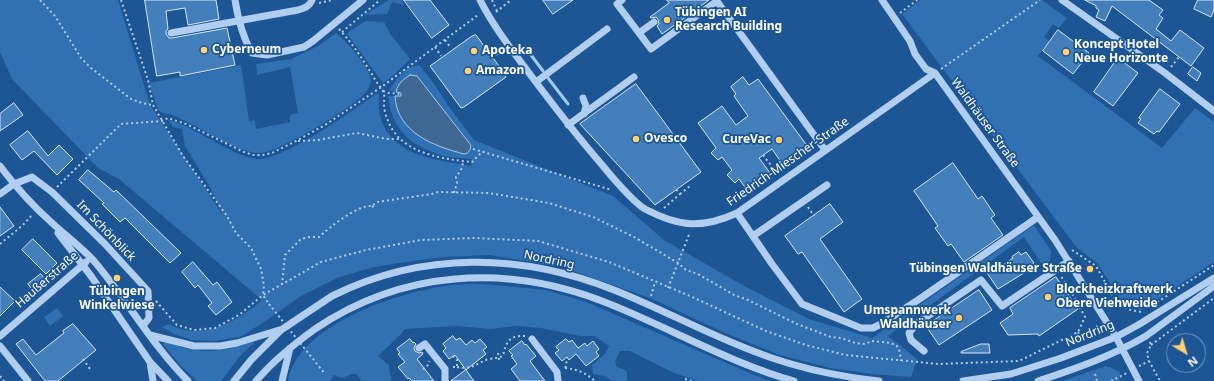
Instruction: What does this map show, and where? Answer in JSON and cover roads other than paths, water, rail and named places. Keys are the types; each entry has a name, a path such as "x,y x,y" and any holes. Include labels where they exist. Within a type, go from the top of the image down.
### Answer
{"street":[{"path":"235,0 239,20 247,44 252,53 266,55 304,47 363,0"},
{"path":"171,32 298,10 306,7 312,0"},
{"name":"Friedrich-Miescher-Straße","path":"480,0 489,17 509,46 568,125 625,190 644,208 666,219 693,225 712,222 738,213 935,73"},
{"path":"622,0 617,4 651,49 716,0 825,150"},
{"name":"Waldhäuser Straße","path":"882,0 910,41 915,54 926,69 935,73 1055,240 1116,337 1139,381"},
{"path":"1062,0 1166,74 1214,111"},
{"path":"639,33 654,22"},
{"path":"536,82 607,29"},
{"path":"568,125 634,77"},
{"path":"583,98 586,106 584,114"},
{"path":"0,166 14,184 49,221 91,258 113,283 169,363 188,381"},
{"name":"Im Schönblick","path":"14,184 32,177 52,192 105,244 148,292 149,318 143,326"},
{"path":"0,194 14,184"},
{"path":"753,236 827,185"},
{"path":"738,213 802,304 861,328 873,328 883,323 922,298 1038,217"},
{"path":"49,221 82,264 150,362 168,381"},
{"name":"Haußerstraße","path":"0,336 82,264 91,258"},
{"name":"Nordring","path":"234,381 281,330 332,296 383,275 409,269 469,262 506,263 544,269 585,280 614,290 747,349 773,358 829,374 879,381"},
{"path":"924,351 910,340 909,333 916,324 981,280 1002,306 1069,262"},
{"name":"Nordring","path":"256,381 290,348 323,324 361,303 404,288 444,280 481,277 506,278 551,286 601,301 713,351 794,381"},
{"name":"Nordring","path":"963,381 1011,374 1061,358 1116,337 1214,278"},
{"path":"1038,381 1067,372 1122,349 1146,336 1214,286"},
{"path":"150,335 194,346 220,346 237,343 281,330"},
{"path":"531,338 557,372 558,381"},
{"path":"419,348 425,344 445,369 444,381"},
{"path":"0,346 28,381"},
{"path":"282,381 290,348"},
{"path":"150,362 153,381"}],"waterway":[{"path":"525,47 543,71"},
{"path":"548,78 568,104"}],"place":[{"name":"Tübingen AI Research Building","path":"667,20"},
{"name":"Cyberneum","path":"204,50"},
{"name":"Apoteka","path":"474,51"},
{"name":"Koncept Hotel Neue Horizonte","path":"1066,52"},
{"name":"Amazon","path":"468,71"},
{"name":"Ovesco","path":"636,139"},
{"name":"CureVac","path":"779,140"},
{"name":"Tübingen Waldhäuser Straße","path":"1090,269"},
{"name":"Tübingen Winkelwiese","path":"117,278"},
{"name":"Blockheizkraftwerk Obere Viehweide","path":"1048,297"},
{"name":"Umspannwerk Waldhäuser","path":"959,318"}]}
